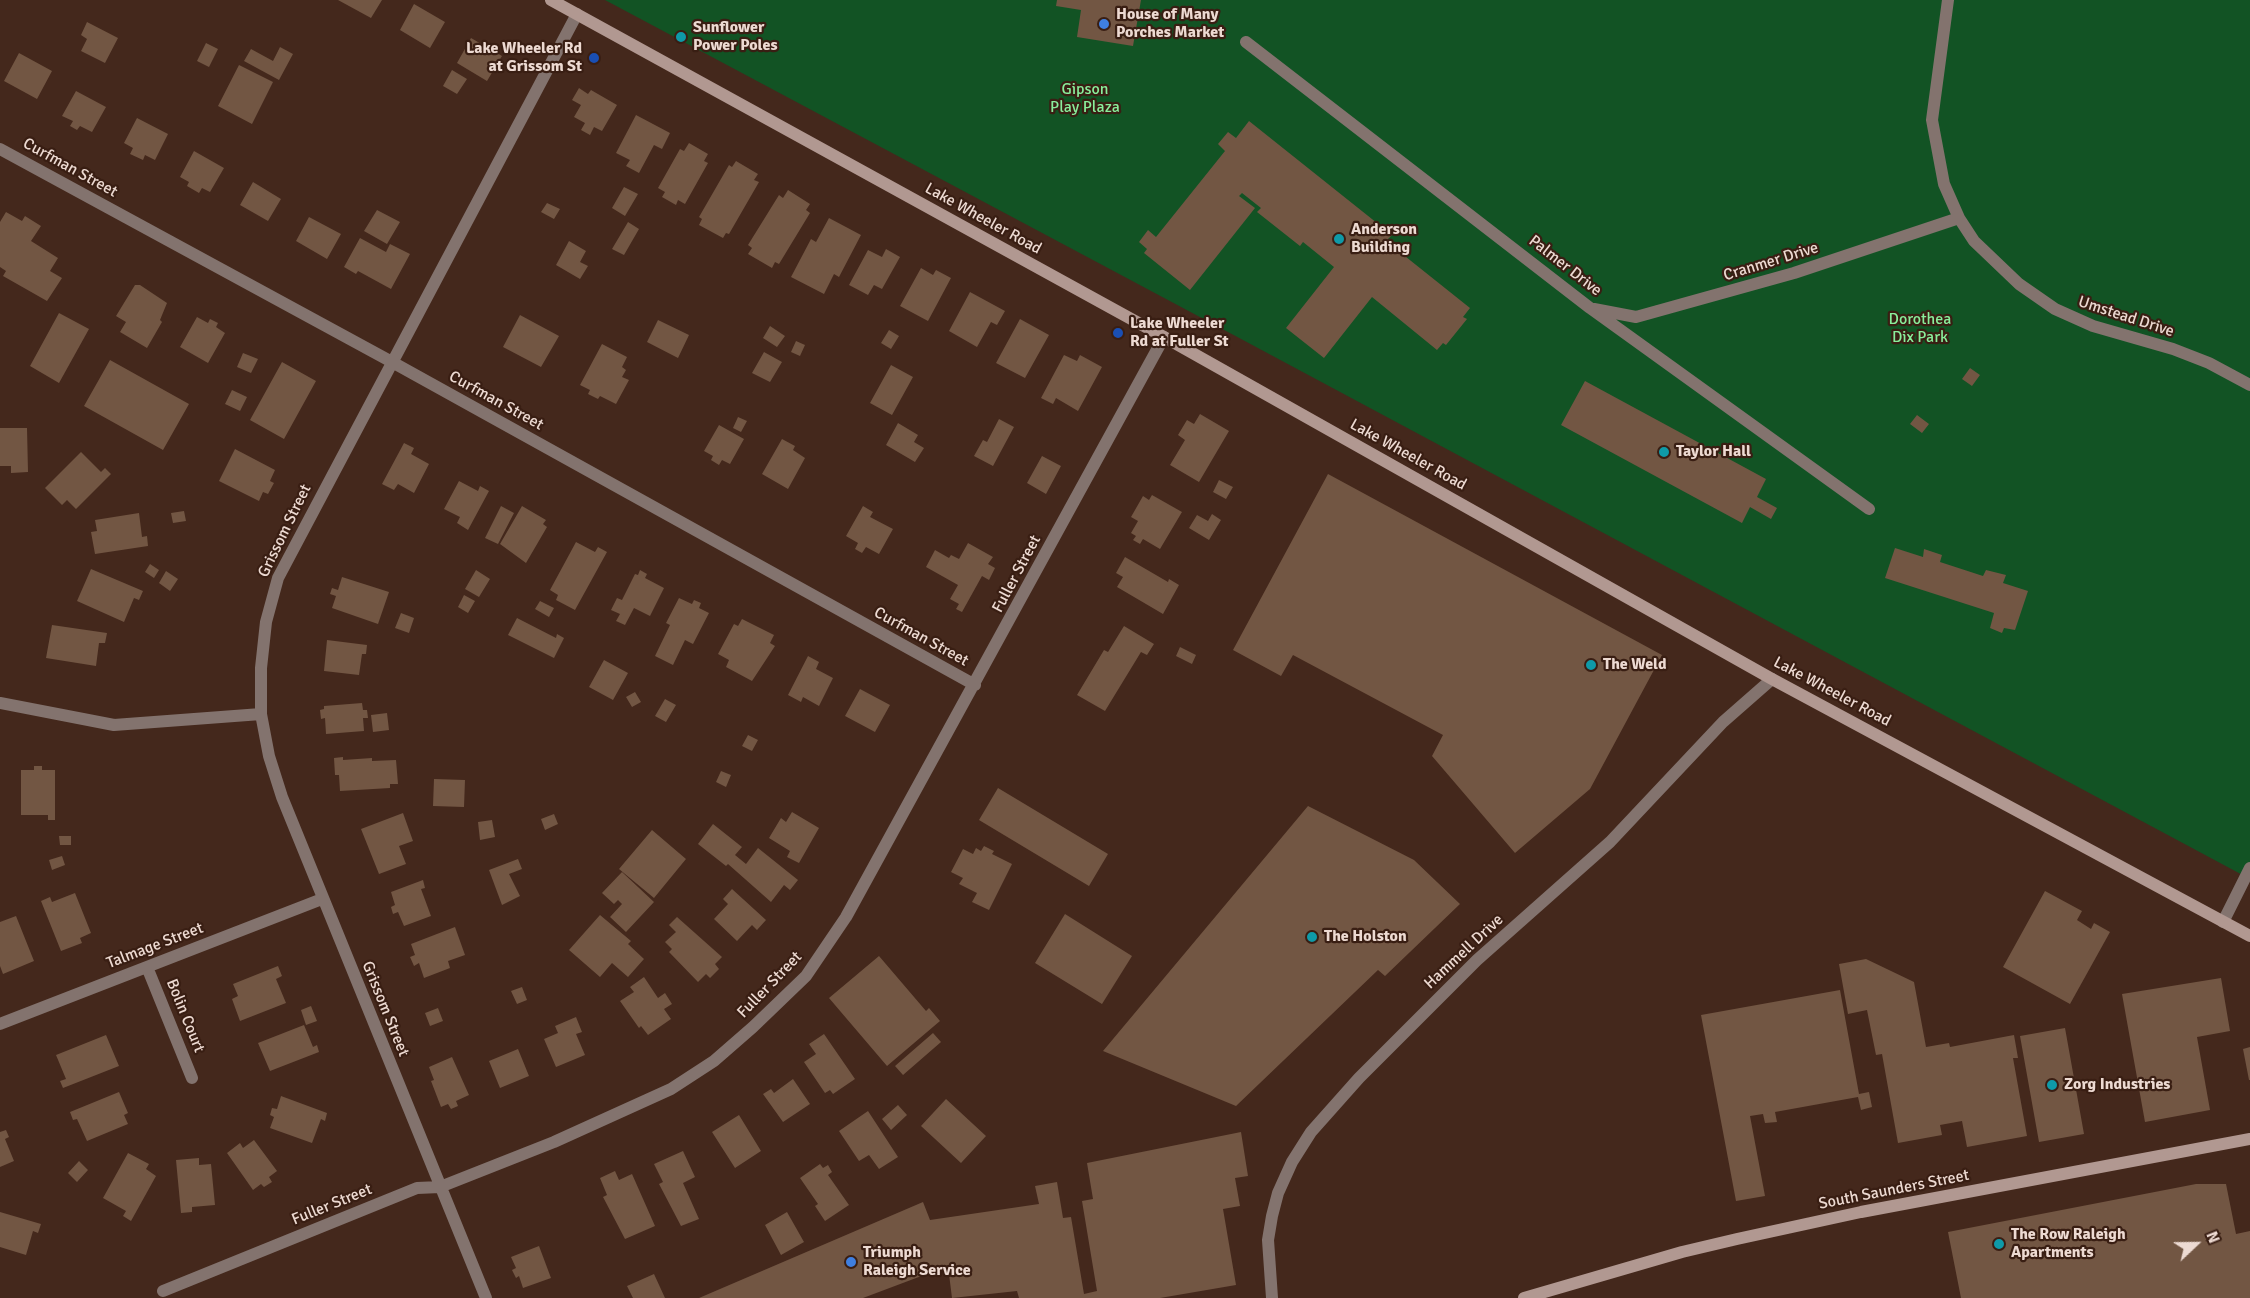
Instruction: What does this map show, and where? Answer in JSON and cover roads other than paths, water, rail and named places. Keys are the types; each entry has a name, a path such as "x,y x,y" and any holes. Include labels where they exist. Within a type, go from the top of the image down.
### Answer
{"main road":[{"name":"Lake Wheeler Road","path":"551,0 1164,337 1772,679 2250,936"},
{"name":"South Saunders Street","path":"1524,1298 1544,1295 1682,1252 1737,1239 1861,1212 2250,1139"}],"street":[{"name":"Umstead Drive","path":"1948,0 1932,120 1944,184 1959,218 1974,241 1996,264 2055,309 2093,326 2191,356 2250,386"},
{"name":"Grissom Street","path":"486,1298 282,796 269,756 261,714 261,668 266,622 278,578 577,14"},
{"name":"Palmer Drive","path":"1246,42 1590,308 1869,509"},
{"name":"Curfman Street","path":"0,150 392,362 975,685"},
{"name":"Cranmer Drive","path":"1590,308 1636,317 1794,273 1959,218"},
{"name":"Fuller Street","path":"163,1291 417,1188 440,1187 555,1142 671,1089 714,1061 753,1027 806,976 846,917 1164,337"},
{"name":"Hammell Drive","path":"1272,1298 1268,1240 1272,1216 1278,1193 1292,1162 1311,1132 1359,1078 1469,969 1610,842 1723,722 1772,679"},
{"path":"0,703 114,725 261,714"},
{"path":"2223,922 2250,868"},
{"name":"Talmage Street","path":"0,1024 322,899"},
{"name":"Bolin Court","path":"147,967 192,1078"}],"place":[{"name":"House of Many Porches Market","path":"1104,24"},
{"name":"Sunflower Power Poles","path":"681,37"},
{"name":"Lake Wheeler Rd at Grissom St","path":"594,58"},
{"name":"Anderson Building","path":"1339,239"},
{"name":"Lake Wheeler Rd at Fuller St","path":"1118,333"},
{"name":"Taylor Hall","path":"1664,452"},
{"name":"The Weld","path":"1591,665"},
{"name":"The Holston","path":"1312,937"},
{"name":"Zorg Industries","path":"2052,1085"},
{"name":"The Row Raleigh Apartments","path":"1999,1244"},
{"name":"Triumph Raleigh Service","path":"851,1262"}],"park label":[{"name":"Gipson Play Plaza","path":"1085,99"},
{"name":"Dorothea Dix Park","path":"1920,329"}]}
